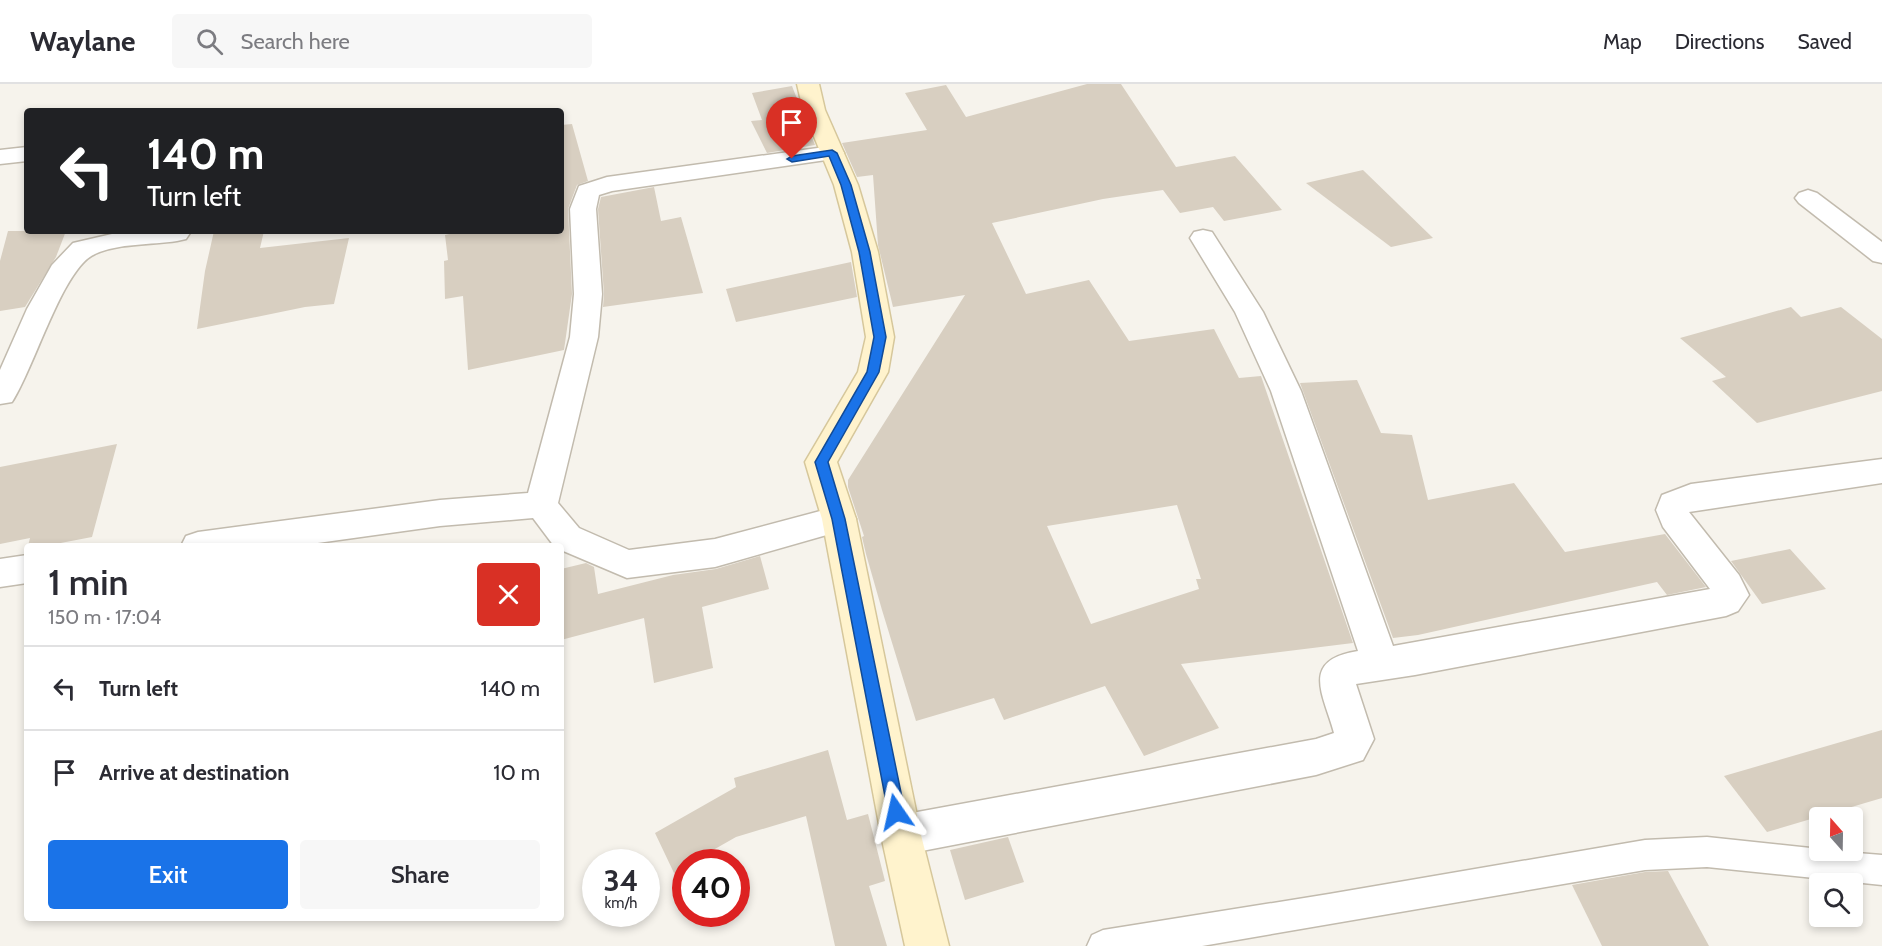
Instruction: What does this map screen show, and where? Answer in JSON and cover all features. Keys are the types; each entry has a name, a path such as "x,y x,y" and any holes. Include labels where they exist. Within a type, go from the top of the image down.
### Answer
{"street":[{"path":"808,84 814,110 846,185 865,252 880,337 873,372 821,462 839,519 901,835 927,946"},
{"path":"542,505 584,337 588,294 583,209 588,191 607,184 832,153"},
{"path":"0,157 24,154"},
{"path":"1808,198 1882,255"},
{"path":"0,394 10,381 62,270 75,253 84,248 106,243 170,234"},
{"path":"1203,238 1249,312 1286,391 1381,664"},
{"path":"901,835 1316,757 1349,747 1355,738 1352,724 1338,695 1338,676 1347,669 1726,601 1732,595 1727,585 1675,518 1672,510 1674,504 1691,497 1882,471"},
{"path":"542,505 567,538 627,564 715,553 839,519"},
{"path":"220,543 440,513 542,505"},
{"path":"0,573 24,569"}],"lane":[{"path":"1103,946 1329,910 1645,855 1707,852 1882,870"}],"building":[{"path":"1087,84 1121,84 1176,167 1235,156 1282,210 1224,221 1213,207 1180,213 1163,190 1103,199 992,223 1026,294 1089,280 1129,341 1214,329 1239,378 1261,376 1353,643 1181,664 1219,728 1144,756 1105,686 1004,720 994,698 916,721 866,554 862,537 864,536 848,487 848,480 965,295 893,307 878,245 873,175 857,177 842,143 927,130 905,93 946,85 966,117","holes":["1177,505 1201,579 1196,579 1199,589 1091,624 1047,526"]},
{"path":"792,86 815,145 767,153 751,121 762,120 752,93"},
{"path":"572,124 588,181 577,185 568,209 572,294 564,350 468,370 463,296 445,299 444,261 448,260 445,235 564,234 564,125"},
{"path":"1363,170 1433,238 1391,247 1306,183"},
{"path":"654,187 661,221 681,217 703,293 603,307 598,209 601,197"},
{"path":"8,231 24,231 24,234 65,234 56,257 25,307 0,311 0,261"},
{"path":"213,234 263,234 260,248 349,238 334,304 305,307 197,329 205,271"},
{"path":"851,262 857,297 736,322 726,289"},
{"path":"1791,307 1801,317 1841,307 1882,339 1882,391 1757,423 1712,381 1726,377 1680,338"},
{"path":"1357,380 1381,433 1412,435 1428,500 1514,483 1565,552 1665,534 1706,587 1667,595 1657,582 1418,635 1393,638 1300,383"},
{"path":"117,444 92,537 61,543 29,543 30,538 0,544 0,467"},
{"path":"1790,549 1826,589 1762,604 1731,561"},
{"path":"760,556 769,589 702,607 713,668 654,683 644,618 564,639 564,568 586,563 594,567 598,594 673,575 716,569"},
{"path":"1882,730 1882,798 1852,807 1809,807 1809,820 1767,832 1724,776"},
{"path":"828,750 847,820 868,814 885,881 869,886 887,946 835,946 806,816 736,837 715,849 672,849 672,869 655,833 736,787 734,778"},
{"path":"1008,837 1024,882 965,900 950,850"},
{"path":"1668,871 1709,946 1602,946 1572,885 1645,872"}],"route":[{"path":"792,159 832,153 846,185 865,252 880,337 873,372 821,462 839,519 896,812"}]}
